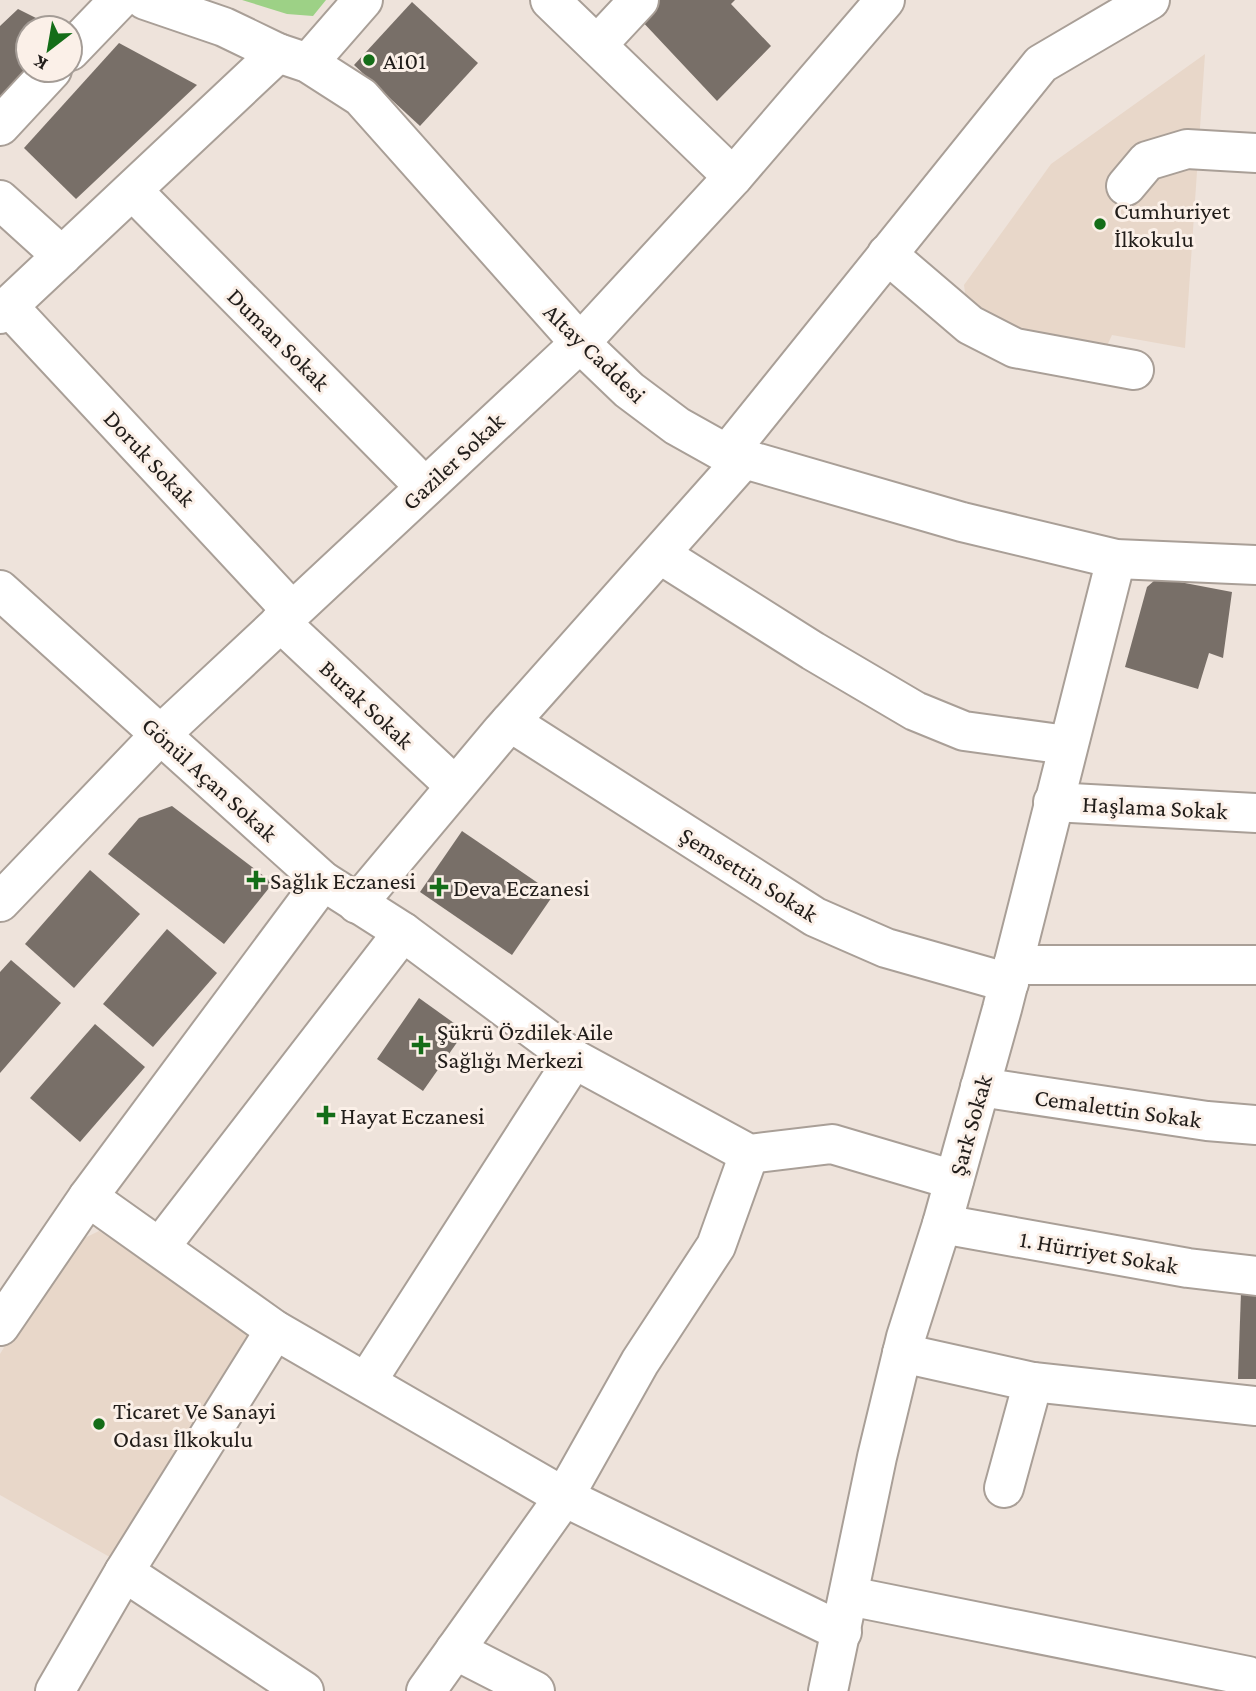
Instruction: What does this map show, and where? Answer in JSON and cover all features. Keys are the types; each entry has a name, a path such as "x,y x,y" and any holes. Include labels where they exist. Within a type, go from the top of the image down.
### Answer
{"street":[{"path":"84,36 119,0"},
{"name":"Altay Caddesi","path":"145,0 224,27 293,58 361,97 580,343 629,390 677,426 735,457 962,522 1116,559 1256,565"},
{"path":"4,310 133,191 363,0"},
{"path":"550,0 733,177"},
{"path":"597,45 639,0"},
{"name":"Gaziler Sokak","path":"0,902 160,735 580,343 733,177 885,0"},
{"path":"357,904 510,722 661,555 887,254 1041,64 1150,0"},
{"path":"0,125 39,84"},
{"path":"1126,186 1147,161 1187,149 1256,153"},
{"name":"Duman Sokak","path":"133,191 425,487"},
{"path":"0,200 62,256"},
{"path":"887,254 970,325 1015,348 1134,370"},
{"name":"Doruk Sokak","path":"4,310 286,617"},
{"path":"661,555 813,651 915,711 964,731 1067,745"},
{"name":"Şark Sokak","path":"828,1691 877,1457 902,1353 942,1224 1011,974 1116,559"},
{"name":"Gönül Açan Sokak","path":"0,590 323,881 403,932 574,1059 750,1154"},
{"name":"Burak Sokak","path":"286,617 455,786"},
{"name":"Şemsettin Sokak","path":"510,722 815,916 886,948 1011,974 1256,965"},
{"name":"Haşlama Sokak","path":"1053,802 1256,813"},
{"path":"3,1313 323,881"},
{"path":"160,1247 403,932"},
{"path":"367,1381 574,1059"},
{"name":"Cemalettin Sokak","path":"980,1087 1207,1121 1256,1125"},
{"path":"426,1691 564,1497 640,1362 716,1246 750,1154 832,1144 954,1180"},
{"path":"88,1197 275,1330 564,1497 845,1614 1250,1670"},
{"name":"1. Hürriyet Sokak","path":"942,1224 1188,1268 1256,1276"},
{"path":"55,1691 124,1572 275,1330"},
{"path":"902,1353 1033,1382 1256,1406"},
{"path":"1004,1488 1033,1382"},
{"path":"124,1572 304,1691"},
{"path":"455,1650 535,1691"}],"shaded area":[{"name":"Cumhuriyet İlkokulu","path":"1205,54 1185,348 1112,335 1105,350 968,314 964,285 1051,164"},
{"name":"Ticaret Ve Sanayi Odası İlkokulu","path":"99,1231 255,1333 115,1560 0,1495 0,1354 64,1248"}],"green space":[{"path":"242,0 326,0 313,16 287,14"}],"building":[{"path":"657,0 735,0 731,4 771,46 717,101 639,18"},
{"path":"412,2 478,63 420,126 354,65"},
{"path":"18,9 28,14 14,14 14,84 16,84 0,104 0,26"},
{"path":"119,43 197,85 76,199 24,148"},
{"path":"1155,580 1169,580 1232,592 1223,658 1209,653 1198,689 1125,667 1147,587"},
{"path":"172,806 273,883 224,944 108,854 139,818"},
{"path":"462,831 554,894 512,955 420,892"},
{"path":"90,870 140,914 74,988 25,944"},
{"path":"167,929 217,973 153,1047 103,1004"},
{"path":"11,960 61,1003 0,1073 0,972"},
{"name":"Şükrü Özdilek Aile Sağlığı Merkezi","path":"419,998 465,1031 423,1091 377,1059"},
{"path":"95,1024 145,1067 80,1142 30,1098"},
{"path":"1241,1292 1256,1293 1256,1379 1238,1379"}],"place":[{"name":"A101","path":"369,60"},
{"name":"Cumhuriyet İlkokulu","path":"1100,224"},
{"name":"Sağlık Eczanesi","path":"256,880"},
{"name":"Deva Eczanesi","path":"439,887"},
{"name":"Şükrü Özdilek Aile Sağlığı Merkezi","path":"421,1045"},
{"name":"Hayat Eczanesi","path":"326,1115"},
{"name":"Ticaret Ve Sanayi Odası İlkokulu","path":"99,1424"}]}
